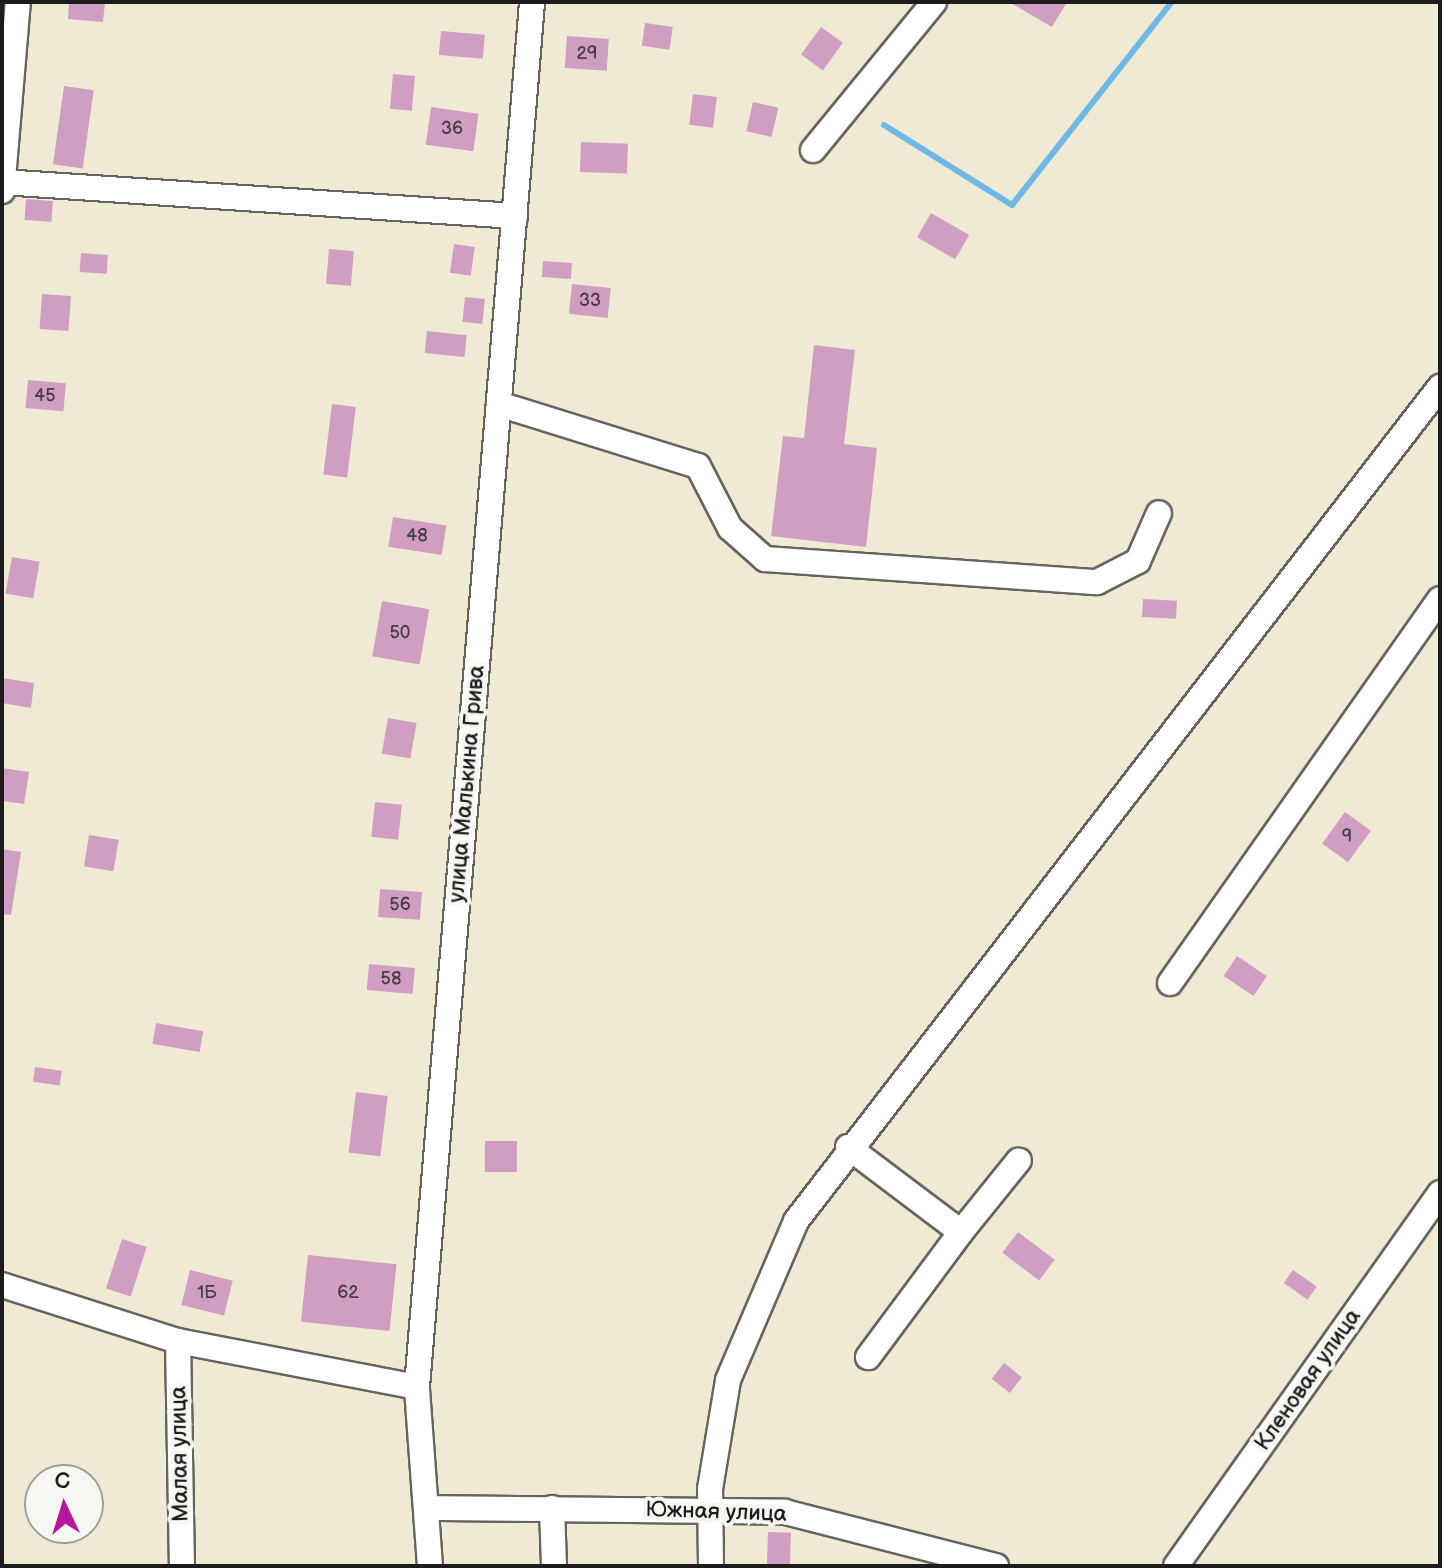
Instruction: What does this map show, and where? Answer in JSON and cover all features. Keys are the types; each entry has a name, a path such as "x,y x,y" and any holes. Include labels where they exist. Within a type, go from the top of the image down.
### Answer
{"street":[{"path":"2,191 18,2"},
{"name":"улица Малькина Грива","path":"430,1566 429,1508 417,1387 532,2"},
{"path":"813,150 934,2"},
{"path":"2,182 515,216"},
{"path":"711,1566 709,1509 728,1380 768,1277 848,1147 1440,387"},
{"path":"499,404 698,466 730,528 765,559 1097,582 1138,561 1159,513"},
{"path":"1170,983 1440,599"},
{"path":"848,1147 961,1232"},
{"path":"868,1357 1019,1160"},
{"name":"Кленовая улица","path":"1176,1566 1440,1193"},
{"path":"2,1285 178,1341 417,1387"},
{"name":"Малая улица","path":"178,1341 182,1566"},
{"name":"Южная улица","path":"429,1508 785,1512 996,1566"},
{"path":"552,1508 554,1566"}],"building":[{"path":"69,2 105,2 103,22 68,19"},
{"path":"1009,2 1067,2 1052,27"},
{"path":"645,23 673,27 670,50 642,46"},
{"path":"821,27 843,43 823,70 801,55"},
{"path":"441,31 485,35 483,59 439,55"},
{"path":"567,36 609,39 607,71 565,68"},
{"path":"393,74 415,76 412,111 390,109"},
{"path":"64,86 94,90 83,168 53,164"},
{"path":"693,94 717,97 713,128 689,125"},
{"path":"753,102 778,108 772,137 746,131"},
{"path":"431,107 479,114 473,151 426,145"},
{"path":"581,142 628,144 627,174 580,172"},
{"path":"26,199 53,201 51,222 25,220"},
{"path":"931,213 969,235 955,259 917,237"},
{"path":"454,244 475,247 471,276 450,273"},
{"path":"329,249 354,251 351,286 326,284"},
{"path":"81,253 108,255 107,274 80,272"},
{"path":"543,261 572,263 571,279 542,277"},
{"path":"572,284 611,288 608,318 569,314"},
{"path":"42,294 71,296 68,331 40,329"},
{"path":"465,297 485,299 482,324 462,322"},
{"path":"427,331 467,335 464,357 425,353"},
{"path":"814,345 855,350 844,444 877,448 866,547 771,536 783,436 804,438"},
{"path":"28,380 66,383 63,411 26,408"},
{"path":"332,404 356,407 347,477 323,474"},
{"path":"393,517 446,525 442,555 388,547"},
{"path":"12,557 40,562 33,598 6,593"},
{"path":"1143,599 1177,601 1176,619 1142,617"},
{"path":"382,601 429,609 420,664 372,656"},
{"path":"2,678 34,683 31,708 2,703"},
{"path":"388,718 417,723 410,758 382,753"},
{"path":"2,768 29,772 24,804 2,801"},
{"path":"375,802 402,805 398,840 371,837"},
{"path":"1345,812 1371,831 1348,862 1322,844"},
{"path":"89,835 119,840 114,871 84,867"},
{"path":"2,849 21,852 11,915 2,914"},
{"path":"380,889 422,892 420,920 378,917"},
{"path":"1237,956 1267,976 1253,996 1224,976"},
{"path":"369,964 415,968 413,994 367,990"},
{"path":"156,1023 203,1031 200,1052 152,1044"},
{"path":"35,1067 62,1071 60,1086 33,1082"},
{"path":"356,1092 388,1096 380,1156 349,1153"},
{"path":"485,1141 517,1141 517,1172 485,1172"},
{"path":"1018,1232 1055,1260 1039,1280 1002,1253"},
{"path":"122,1239 147,1247 131,1296 106,1288"},
{"path":"308,1255 397,1264 390,1331 301,1322"},
{"path":"190,1270 233,1281 224,1316 181,1305"},
{"path":"1293,1270 1317,1287 1308,1300 1284,1283"},
{"path":"1004,1363 1022,1377 1010,1393 992,1379"},
{"path":"768,1532 791,1533 790,1566 767,1566"}],"waterway":[{"path":"884,125 1012,205 1172,2"}]}
